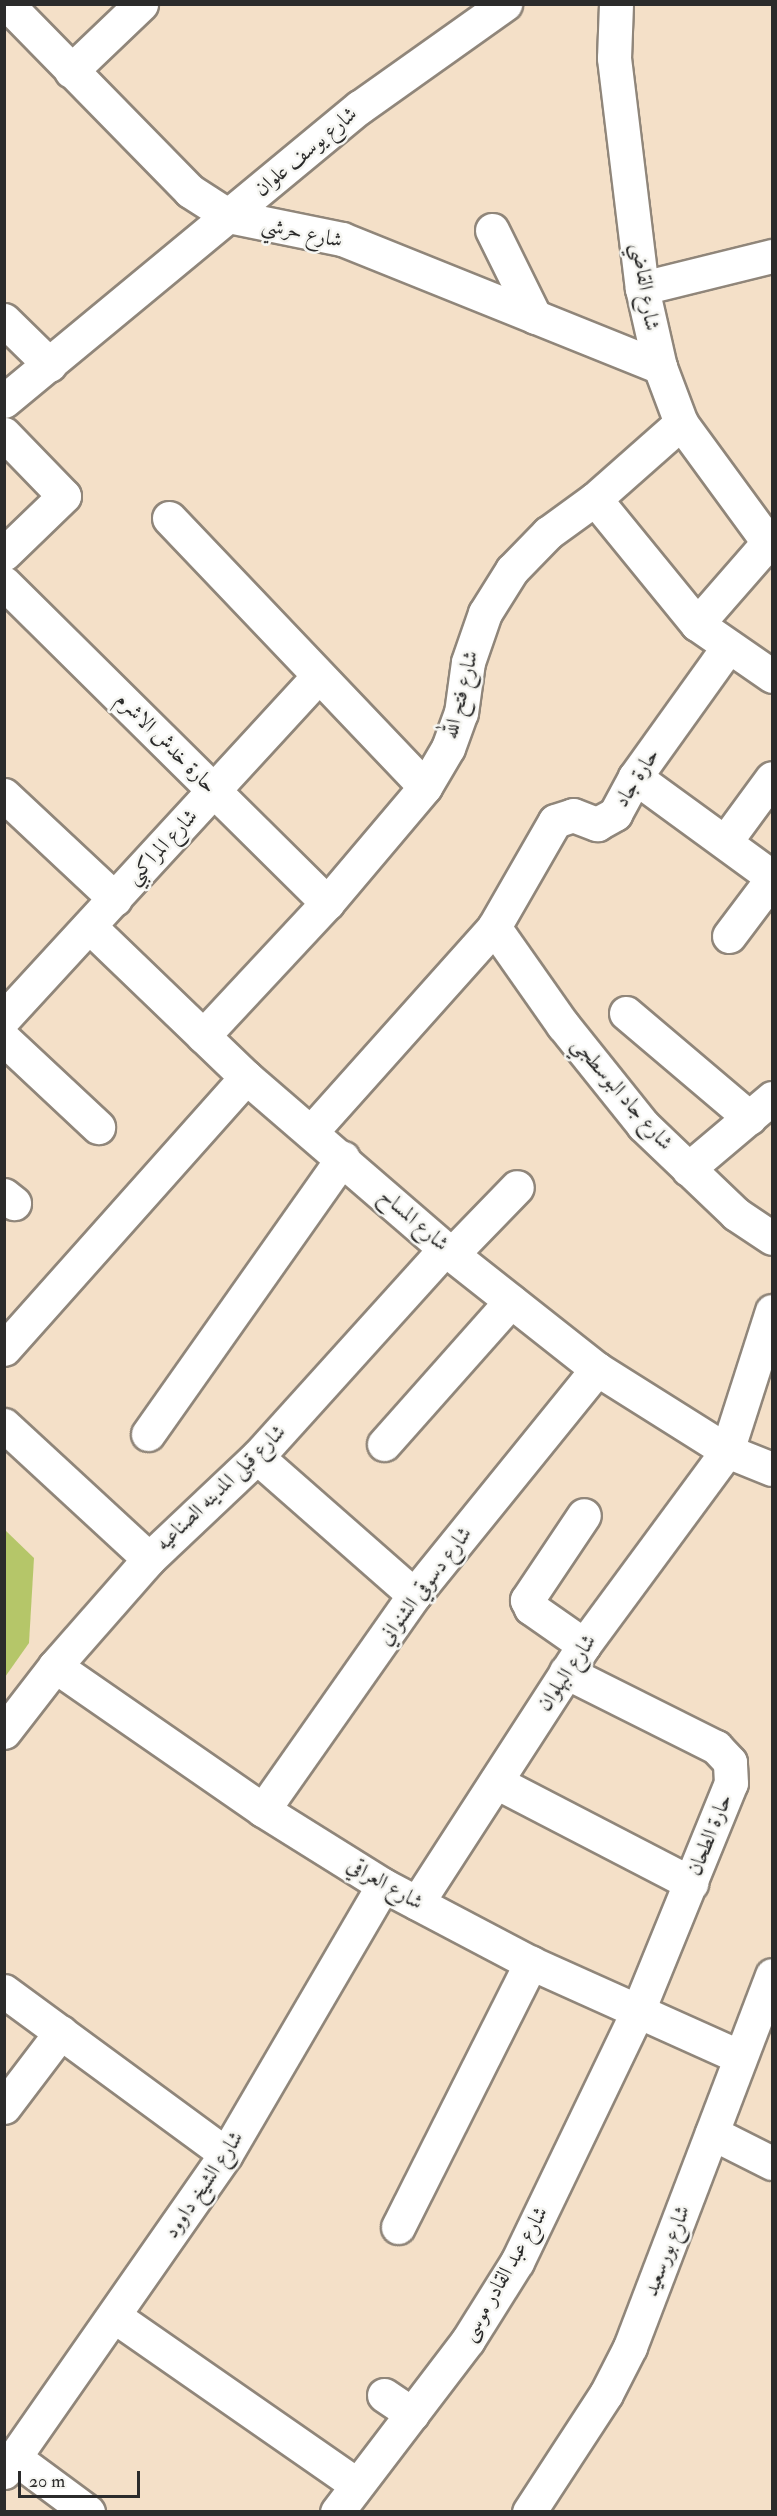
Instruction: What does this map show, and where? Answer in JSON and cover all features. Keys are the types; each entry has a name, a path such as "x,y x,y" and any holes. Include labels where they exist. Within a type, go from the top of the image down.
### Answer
{"street":[{"name":"شارع حرشي","path":"7,4 190,191 229,216 342,239 660,367"},
{"path":"71,71 141,4"},
{"name":"شارع يوسف علوان","path":"4,401 411,68 505,4"},
{"name":"شارع القاضي","path":"616,4 614,58 642,288 660,367 681,423 771,537"},
{"path":"492,230 535,317"},
{"path":"642,288 772,256"},
{"path":"4,320 50,365"},
{"name":"شارع فتح الله","path":"203,1036 327,903 425,787 448,748 461,713 468,662 485,613 519,562 548,534 595,499 681,423"},
{"path":"4,434 64,496 4,554"},
{"path":"595,499 697,624 772,676"},
{"path":"170,518 425,787"},
{"path":"697,624 771,537"},
{"name":"حارة خدش الاشرم","path":"4,583 327,903"},
{"name":"حارة جاد","path":"311,1132 494,927 555,821 573,815 590,824 610,819 635,777 728,646"},
{"name":"شارع المراكبي","path":"9,1005 115,899 319,676"},
{"path":"635,777 772,878 729,936"},
{"path":"725,842 772,777"},
{"path":"4,795 115,899"},
{"name":"شارع المساح","path":"89,926 246,1077 343,1158 448,1251 597,1369 728,1451 772,1469"},
{"name":"شارع جاد البوسطجي","path":"494,927 602,1076 643,1125 736,1214 772,1238"},
{"path":"626,1013 761,1108 688,1169"},
{"path":"4,1039 98,1127"},
{"path":"4,1349 246,1077"},
{"path":"148,1434 343,1158"},
{"name":"شارع قبلى المدينه الصناعيه","path":"4,1732 55,1666 149,1558 257,1457 448,1251 517,1187"},
{"path":"384,1444 511,1301"},
{"name":"شارع البهلوان","path":"417,1903 584,1645 728,1451 772,1311"},
{"name":"شارع دسوقي الشنواني","path":"262,1810 414,1594 597,1369"},
{"path":"4,1425 149,1558"},
{"path":"257,1457 414,1594"},
{"path":"584,1515 527,1600 531,1608 584,1645"},
{"name":"شارع العراقي","path":"55,1666 262,1810 383,1885 531,1963 637,2013 740,2057"},
{"name":"حارة الطحان","path":"566,1672 716,1747 730,1762 731,1783 637,2013"},
{"path":"496,1782 691,1883"},
{"name":"شارع الشيخ داوود","path":"10,2465 226,2154 383,1885"},
{"path":"398,2227 531,1963"},
{"name":"شارع بورسعيد","path":"529,2511 606,2394 625,2356 772,1975"},
{"path":"4,1991 226,2154"},
{"name":"شارع عبد القادر موسى","path":"337,2511 468,2340 517,2262 637,2013"},
{"path":"4,2107 60,2032"},
{"path":"712,2133 772,2163"},
{"path":"114,2316 356,2484"},
{"path":"384,2395 412,2414"},
{"path":"10,2465 87,2511"}],"green space":[{"path":"5,1530 34,1558 29,1643 5,1677"}]}
